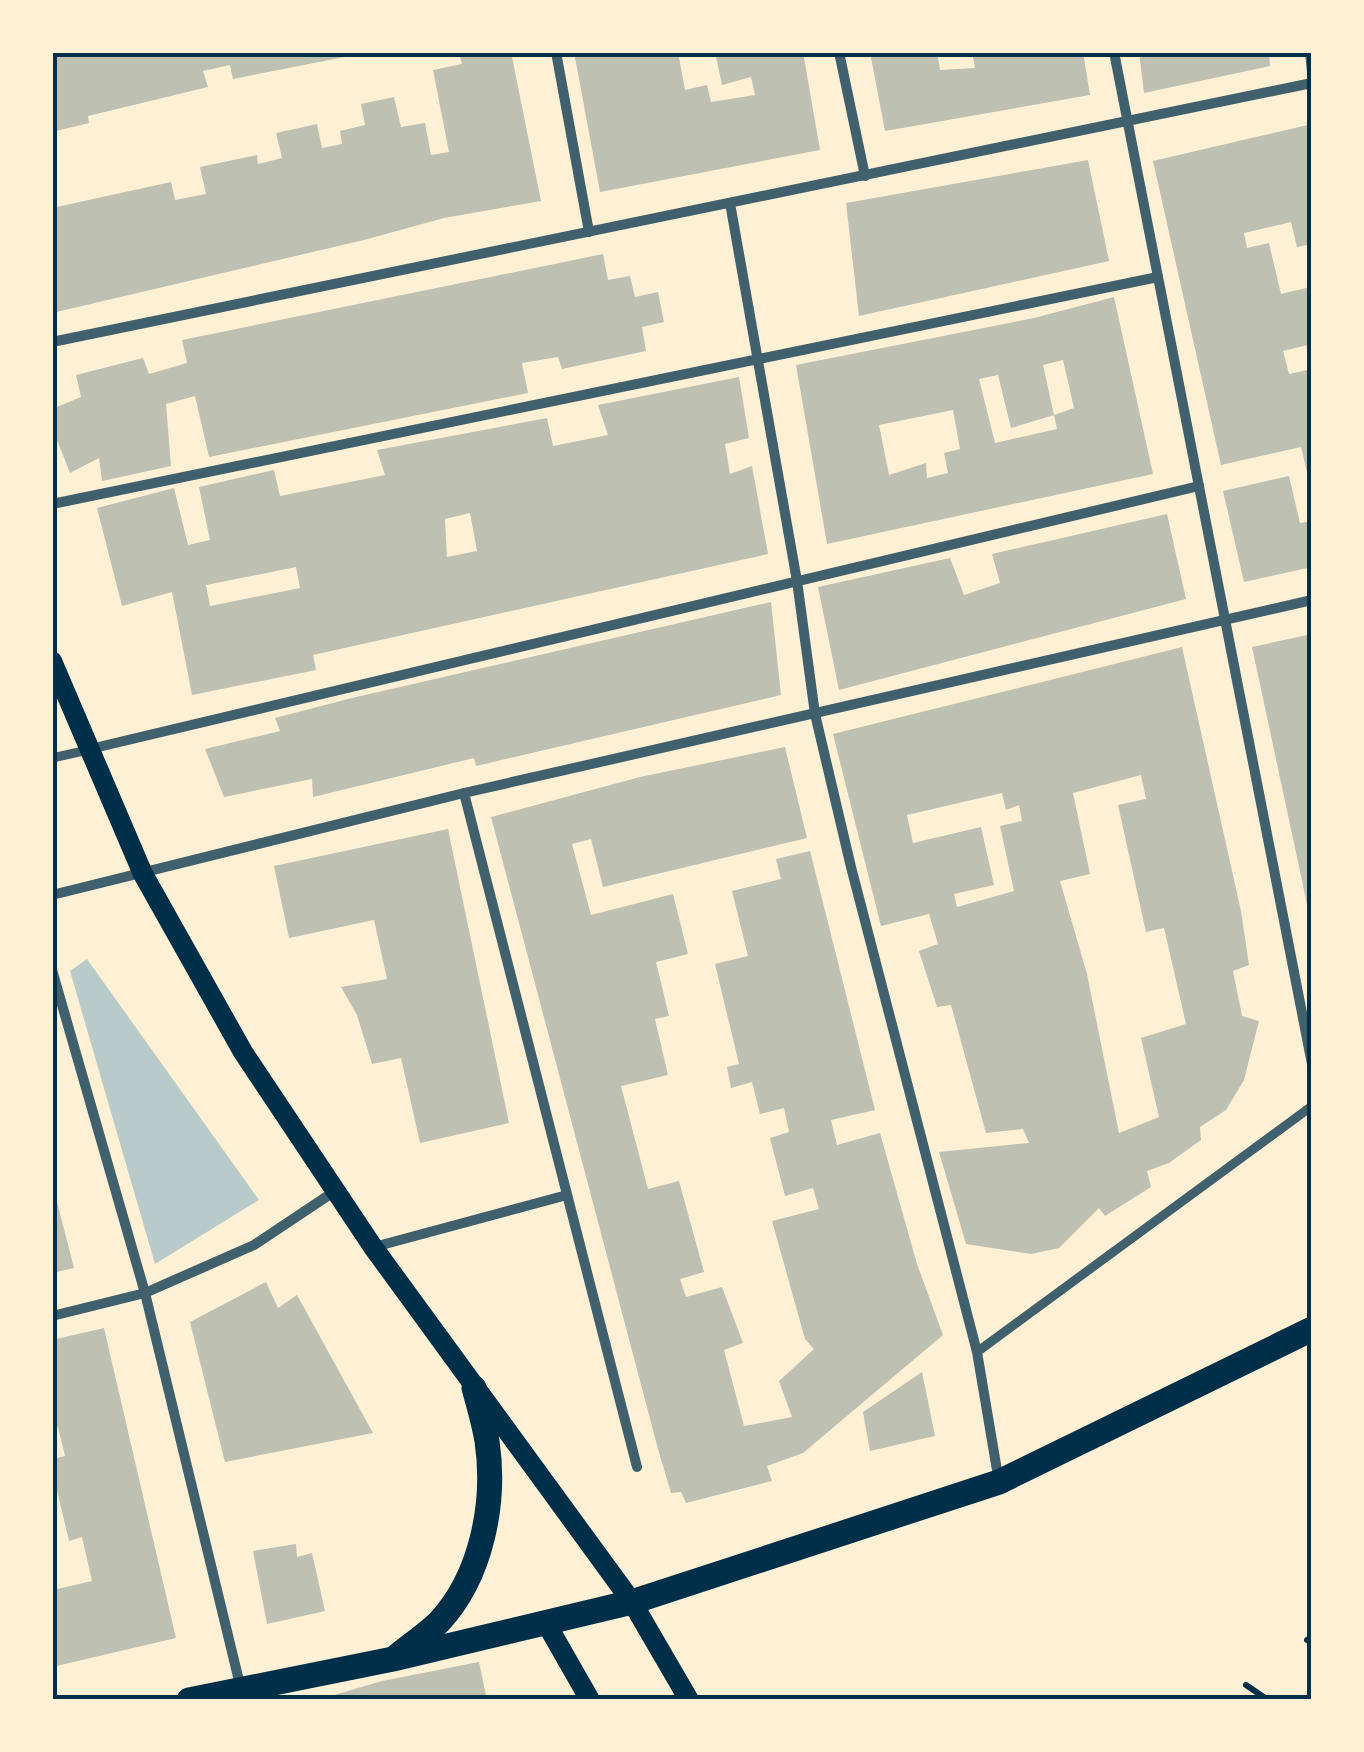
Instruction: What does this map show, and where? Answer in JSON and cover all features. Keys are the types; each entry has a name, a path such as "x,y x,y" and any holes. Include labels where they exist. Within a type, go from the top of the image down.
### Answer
{"main road":[{"path":"52,661 143,874 243,1052 334,1192 632,1602 689,1700"},
{"path":"188,1700 243,1694 632,1602 1000,1482 1312,1328"},
{"path":"393,1659 439,1622 470,1578 481,1542 489,1471 487,1442 474,1388"},
{"path":"546,1623 590,1700"}],"street":[{"path":"556,52 589,232"},
{"path":"839,52 865,176"},
{"path":"1114,52 1312,1064"},
{"path":"1310,52 1312,72"},
{"path":"52,342 1312,84"},
{"path":"730,203 798,581 815,714 978,1352 1000,1482"},
{"path":"52,504 1158,277"},
{"path":"52,758 1198,486"},
{"path":"52,895 464,793 1312,600"},
{"path":"464,793 637,1467"},
{"path":"52,970 145,1293 243,1694"},
{"path":"978,1352 1312,1106"},
{"path":"52,1316 145,1293 254,1244 334,1192"},
{"path":"373,1247 566,1195"}],"path":[{"path":"1246,1686 1268,1700"}],"shaded area":[{"path":"87,959 259,1200 155,1264 70,971"}],"building":[{"path":"52,52 360,54 233,79 230,65 203,71 208,87 88,116 89,123 52,132"},
{"path":"459,52 511,52 541,201 444,218 52,313 52,208 171,182 175,200 206,194 200,167 257,155 258,164 282,158 276,133 317,124 322,148 342,144 340,131 365,125 361,104 394,97 401,127 425,123 431,155 449,152 433,70 462,64"},
{"path":"574,52 678,52 685,90 707,85 711,102 755,95 751,77 722,85 715,52 803,52 820,150 600,192"},
{"path":"870,52 937,52 940,70 975,68 972,52 1083,52 1090,95 885,131"},
{"path":"1139,52 1269,52 1270,66 1144,93"},
{"path":"1312,124 1312,244 1297,247 1291,222 1244,233 1247,248 1269,243 1281,294 1310,287 1312,344 1283,351 1289,374 1312,369 1310,485 1301,447 1221,465 1153,161"},
{"path":"1088,160 1109,261 859,316 846,203"},
{"path":"603,254 608,280 630,276 635,297 658,292 664,322 642,327 646,351 562,369 558,357 522,363 528,393 209,457 195,396 166,404 171,466 102,481 99,458 70,473 52,427 52,409 81,397 76,375 143,358 149,374 187,363 182,340"},
{"path":"1114,297 1153,474 827,544 796,365 1034,318","holes":["1063,360 1074,408 1054,415 1043,365","998,375 1011,428 1054,415 1057,429 995,443 979,379","953,410 960,449 944,453 948,473 927,478 926,463 889,475 879,425"]},
{"path":"739,377 749,438 725,444 730,474 752,466 768,554 313,655 316,670 192,695 172,592 122,606 97,508 174,488 188,545 210,540 199,487 274,470 280,496 385,475 377,450 547,418 553,446 608,435 598,405","holes":["470,513 477,551 447,557 445,519","296,567 300,588 210,606 206,585"]},
{"path":"1289,476 1300,523 1312,521 1312,567 1244,582 1223,491"},
{"path":"1167,514 1186,599 839,690 818,587 950,558 964,595 1000,583 992,554"},
{"path":"771,602 781,695 476,766 474,758 313,797 312,779 224,797 205,749 280,731 275,718 352,698"},
{"path":"1312,634 1312,918 1310,918 1252,647"},
{"path":"1182,647 1241,911 1249,965 1233,971 1242,1016 1259,1021 1244,1080 1226,1110 1200,1127 1201,1140 1169,1163 1147,1171 1151,1187 1105,1216 1099,1208 1059,1248 1031,1254 966,1244 939,1152 1029,1143 1023,1129 986,1133 951,1005 937,1007 919,951 938,944 929,914 881,926 833,734","holes":["1141,775 1146,799 1118,805 1146,932 1164,928 1186,1024 1141,1038 1159,1117 1119,1133 1087,974 1060,881 1090,874 1073,793","1002,793 1006,810 1019,805 1022,821 1000,826 1014,891 957,907 954,894 994,885 981,827 913,843 907,815"]},
{"path":"785,747 807,838 603,887 591,839 572,844 591,915 673,894 688,954 656,962 669,1016 655,1019 668,1075 621,1086 648,1189 679,1181 704,1272 680,1279 686,1297 722,1287 743,1343 724,1350 744,1426 792,1417 779,1381 814,1349 805,1339 772,1221 819,1209 813,1188 785,1196 770,1138 789,1132 784,1108 760,1114 752,1082 731,1088 727,1067 739,1064 715,964 748,956 732,891 781,879 776,859 810,851 875,1110 831,1120 837,1145 880,1133 917,1264 943,1335 803,1453 767,1466 772,1481 686,1503 681,1492 671,1493 658,1449 491,817 640,777"},
{"path":"448,829 509,1123 420,1143 401,1058 372,1064 357,1015 341,987 387,979 374,920 289,938 274,866"},
{"path":"52,1191 74,1268 52,1273"},
{"path":"266,1282 278,1308 297,1295 373,1433 225,1462 190,1322"},
{"path":"104,1328 176,1638 52,1667 52,1576 57,1589 92,1581 82,1537 69,1541 52,1469 52,1459 65,1456 58,1427 52,1428 52,1340"},
{"path":"922,1372 935,1436 870,1451 863,1412"},
{"path":"296,1544 297,1557 312,1553 325,1611 267,1624 253,1551"},
{"path":"479,1662 487,1700 317,1700 382,1681"}]}
